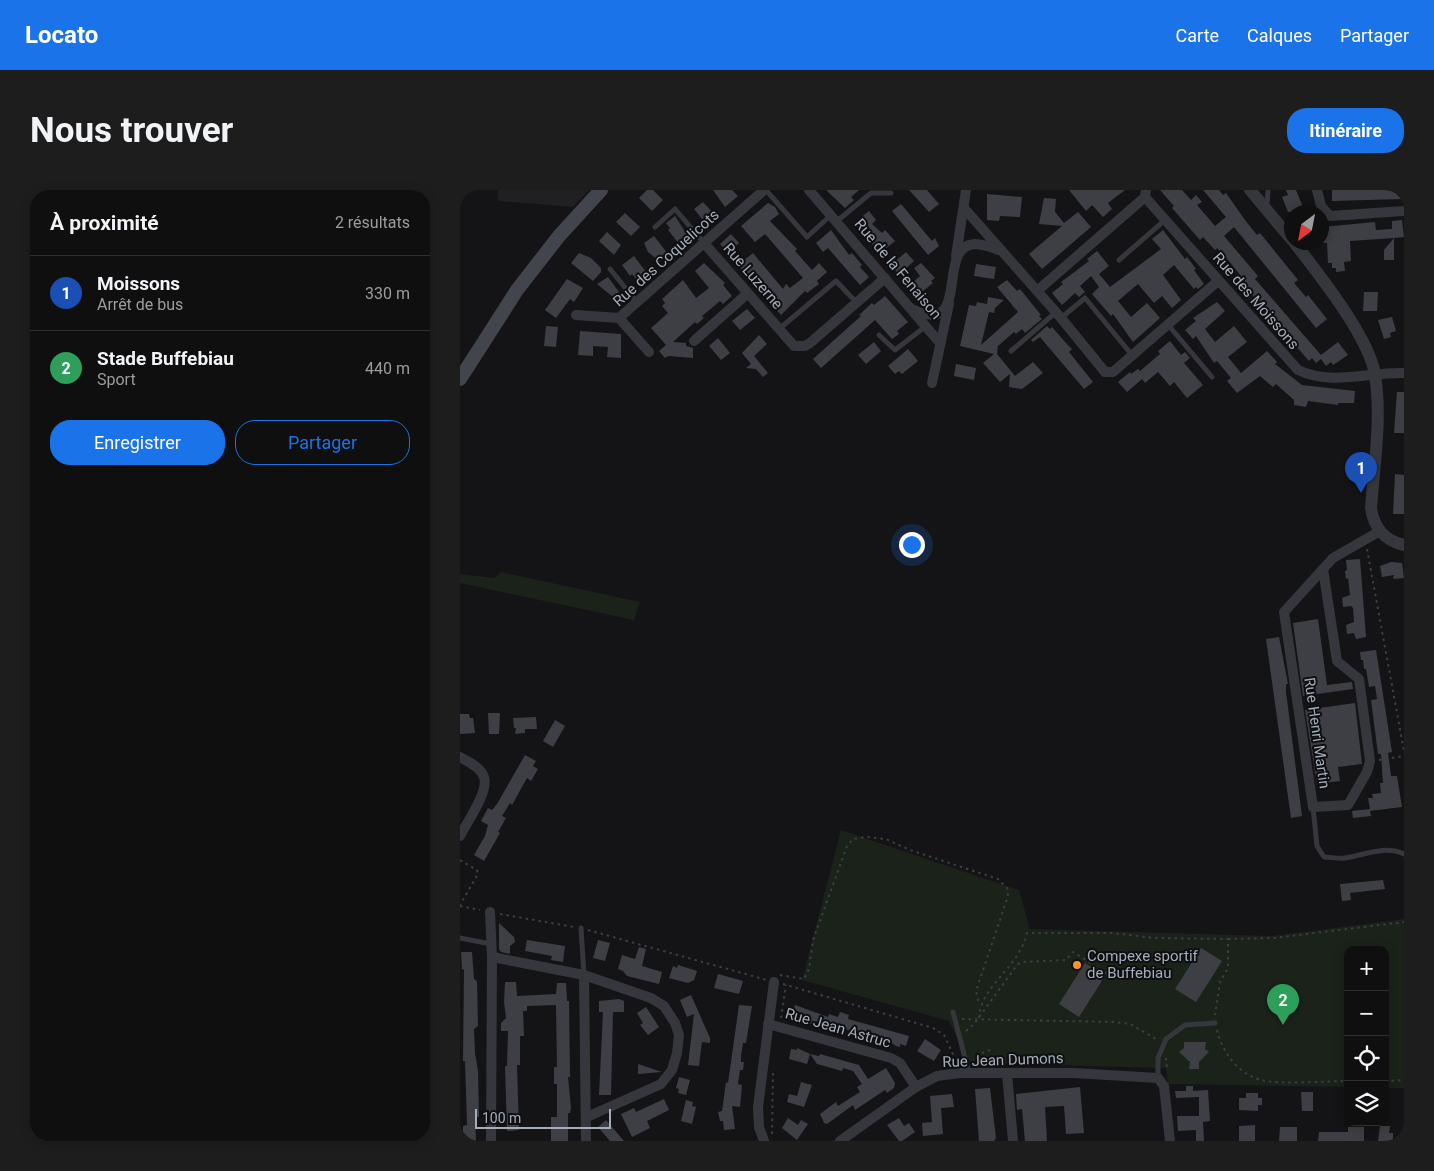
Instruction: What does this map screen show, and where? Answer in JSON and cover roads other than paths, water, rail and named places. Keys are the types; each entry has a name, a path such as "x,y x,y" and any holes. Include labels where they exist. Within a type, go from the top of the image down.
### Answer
{"main road":[{"path":"460,379 517,290 559,236 601,190"}],"street":[{"name":"Rue des Coquelicots","path":"648,352 619,318 636,301 765,190"},
{"name":"Rue de la Fenaison","path":"809,190 940,343"},
{"path":"932,383 950,300 966,190"},
{"path":"1250,190 1284,230"},
{"path":"1260,190 1264,207"},
{"path":"1318,190 1321,206 1330,216 1404,211"},
{"path":"1037,291 1145,194"},
{"name":"Rue des Moissons","path":"1145,194 1218,282 1298,370 1323,378 1375,373 1404,373"},
{"path":"964,208 1105,372 1113,372 1218,282"},
{"name":"Rue Luzerne","path":"704,243 794,346 805,346 885,278"},
{"path":"956,256 966,246 973,244 991,246 1002,251"},
{"path":"1300,250 1320,275 1351,321 1375,373 1377,405 1371,508 1373,521 1389,539 1404,545"},
{"path":"694,341 747,294"},
{"path":"912,309 933,314 944,309 950,300"},
{"path":"576,315 619,318"},
{"name":"Rue Henri Martin","path":"1323,569 1337,661 1359,679 1370,761 1367,772 1348,805 1312,807 1284,612 1323,569 1333,558 1380,531"},
{"path":"460,758 477,766 484,777 484,792 460,836"},
{"path":"490,912 492,957 491,1141"},
{"path":"492,957 584,975 651,998 664,1006 675,1022 679,1036 672,1070 661,1084 587,1117"},
{"path":"584,975 586,1141"},
{"path":"764,1141 759,1127 758,1107 774,982"},
{"name":"Rue Jean Astruc","path":"768,1024 891,1058 900,1063 916,1087"},
{"name":"Rue Jean Dumons","path":"840,1141 916,1087 937,1076 969,1073 1074,1073 1158,1078"},
{"path":"1007,1074 1013,1141"},
{"path":"1158,1078 1164,1086 1170,1141"}],"lane":[{"name":"Rue de la Fenaison","path":"765,190 807,237 834,218"},
{"path":"1264,207 1268,190"},
{"path":"834,218 871,193 891,193"},
{"path":"655,227 675,208 704,243"},
{"path":"1119,260 1165,220"},
{"path":"610,269 636,301"},
{"name":"Rue Luzerne","path":"779,329 836,281 856,302"},
{"path":"1011,351 1085,298 1132,355"},
{"path":"879,335 894,350 927,326"},
{"path":"1168,326 1212,377"},
{"path":"1312,807 1317,846 1324,857 1342,859 1383,850 1394,850 1404,854"},
{"path":"581,928 584,975"},
{"path":"460,938 491,944"},
{"path":"953,1012 969,1073"},
{"path":"1158,1078 1160,1072 1158,1058 1166,1039 1185,1025 1215,1022"}],"place":[{"name":"Moissons","path":"1361,493"},
{"name":"Compexe sportif de Buffebiau","path":"1077,965"},
{"name":"Stade Buffebiau","path":"1283,1025"}]}
